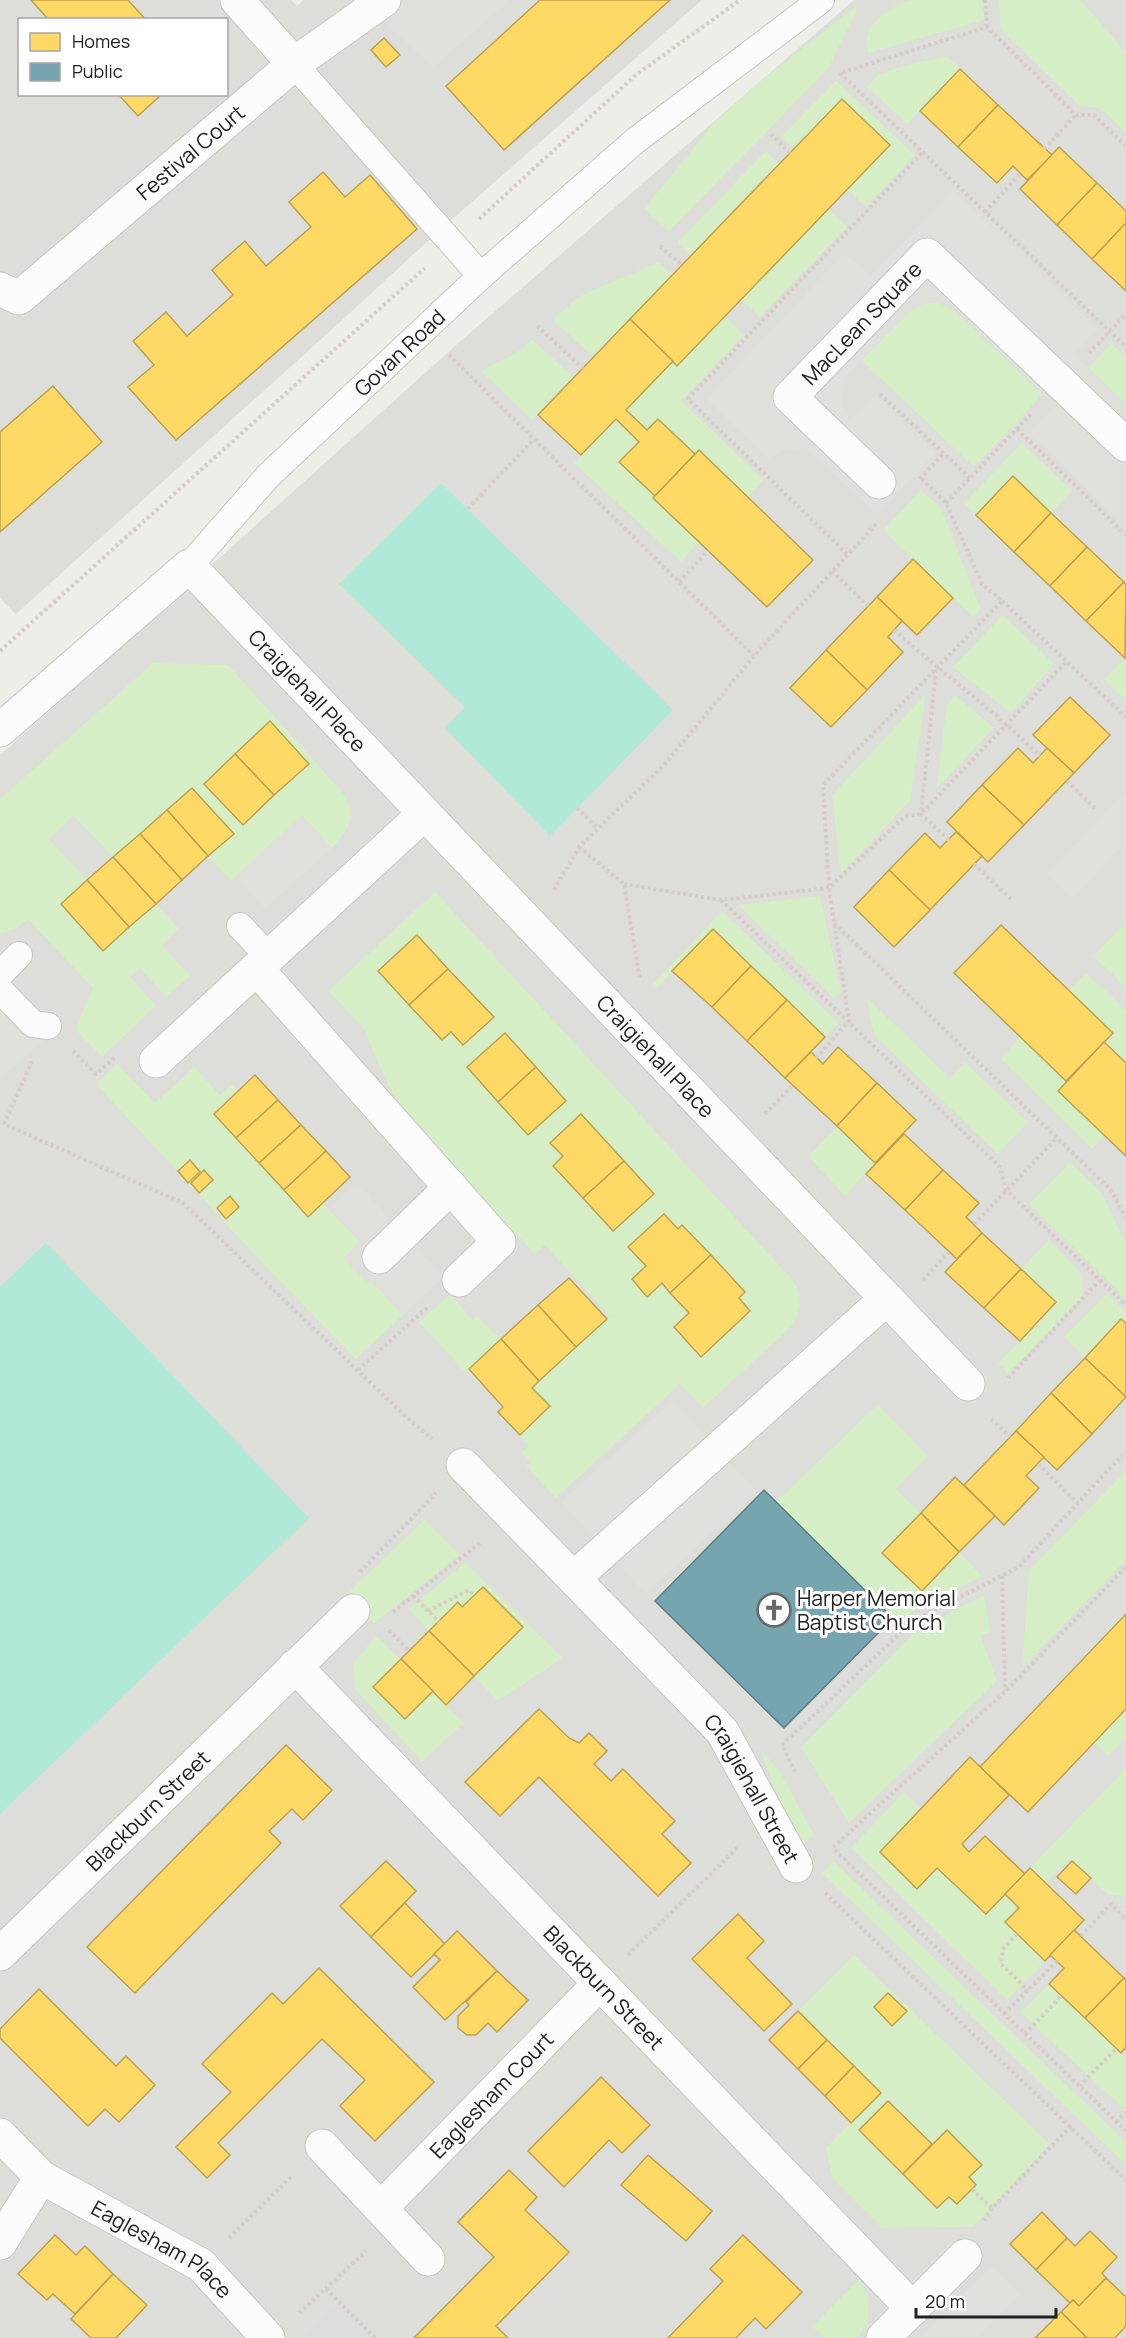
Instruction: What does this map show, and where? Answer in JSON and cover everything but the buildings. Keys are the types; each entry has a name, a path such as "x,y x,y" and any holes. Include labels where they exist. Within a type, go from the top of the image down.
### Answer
{"street":[{"path":"237,0 294,64"},
{"name":"Festival Court","path":"0,289 19,298 294,64 384,0"},
{"name":"MacLean Square","path":"879,482 790,397 927,255 1126,445"},
{"name":"Govan Road","path":"0,730 189,566"},
{"name":"Craigiehall Place","path":"189,566 968,1384"},
{"path":"156,1061 424,814"},
{"path":"263,963 499,1242 459,1280"},
{"path":"379,1257 451,1187"},
{"path":"574,1578 886,1299"},
{"name":"Craigiehall Street","path":"463,1465 722,1731 796,1866"},
{"name":"Blackburn Street","path":"0,1954 295,1666 367,1617"},
{"name":"Blackburn Street","path":"295,1666 913,2309"},
{"name":"Eaglesham Court","path":"381,2208 600,1983"},
{"name":"Eaglesham Place","path":"0,2135 41,2176 201,2265 267,2338"},
{"path":"322,2146 428,2259"},
{"path":"0,2243 41,2176"},
{"path":"883,2338 965,2256"}],"lane":[{"name":"Govan Road","path":"189,566 268,476 481,276 635,141 821,0"},
{"path":"294,64 481,276"},
{"path":"240,926 263,963"},
{"path":"0,974 19,956"},
{"path":"0,990 33,1024 48,1026"}],"path":[{"path":"0,651 638,74 740,0"},
{"path":"985,0 987,27 1076,115 1094,115 1126,146"},
{"path":"987,27 840,73 1126,347"},
{"path":"1044,149 1076,115"},
{"path":"771,134 790,153"},
{"path":"985,212 1020,174"},
{"path":"660,246 682,265"},
{"path":"537,326 583,368"},
{"path":"424,330 754,656"},
{"path":"880,394 970,478"},
{"path":"1017,429 1126,535"},
{"path":"468,509 534,439"},
{"path":"913,487 944,453"},
{"path":"921,478 946,503 982,584 1126,717"},
{"path":"532,926 579,847 664,765 754,656 880,520"},
{"path":"679,582 708,551"},
{"path":"832,571 868,606"},
{"path":"849,1021 829,888 823,785 1002,602"},
{"path":"894,630 936,669 1008,724 1040,756"},
{"path":"579,847 624,884 721,900 829,888 905,816 921,814 1066,662"},
{"path":"921,814 936,669"},
{"path":"1067,781 1096,809"},
{"path":"577,808 598,829"},
{"path":"921,814 948,840"},
{"path":"974,864 1011,899"},
{"path":"624,884 641,985"},
{"path":"721,900 1000,1167 1006,1190 1126,1305"},
{"path":"833,922 1111,1190 1126,1218"},
{"path":"816,1058 849,1021"},
{"path":"4,1124 48,1026 96,1074 119,1054 156,1061"},
{"path":"0,1117 4,1124 183,1203 402,1413 463,1465 343,1590 344,1599 409,1651"},
{"path":"974,1224 1057,1138"},
{"path":"358,1370 459,1280"},
{"path":"968,1384 986,1402 1100,1280"},
{"path":"797,1776 782,1745 913,1621 1019,1567 1126,1451"},
{"path":"1038,1464 1078,1503"},
{"path":"367,1617 414,1596 512,1516"},
{"path":"1002,1576 1005,1692 1126,1567"},
{"path":"428,1611 469,1590 474,1595"},
{"path":"414,1596 439,1622"},
{"path":"827,1837 832,1847 1126,2131"},
{"name":"Craigiehall Street","path":"796,1866 1126,2180"},
{"path":"1081,1936 1111,1904 1126,1919"},
{"path":"1017,1934 1003,1949 1001,1964 1028,1990"},
{"path":"1004,2014 1057,1960"},
{"path":"1024,2034 1062,1996"},
{"path":"1079,2086 1116,2049"},
{"path":"1116,2122 1126,2112"},
{"path":"965,2256 992,2208 1071,2126"},
{"path":"201,2265 322,2146"},
{"path":"972,2189 992,2208"},
{"path":"295,2317 376,2242 381,2208"},
{"path":"326,2289 375,2338"}],"shaded area":[{"path":"0,0 291,0 297,6 303,0 702,0 440,230 16,614 0,598"},
{"path":"366,0 510,0 433,68 363,2"},
{"path":"854,0 1126,0 1126,2338 0,2338 0,755 455,346"},
{"path":"953,190 1098,329 1074,354 1126,404 1126,526 1029,434 1055,406 954,310 942,303 925,303 911,310 848,375 843,389 843,404 850,421 875,396 935,453 877,515 817,458 803,450 782,451 769,459 706,399 845,253 871,276"},
{"path":"1126,791 1126,842 1072,899 1047,874"},
{"path":"302,815 332,848 265,909 236,876"},
{"path":"0,966 57,1029 0,1079"},
{"path":"357,1183 444,1277 403,1315 373,1283 367,1283 343,1258 360,1242 329,1208"},
{"path":"673,1400 757,1492 645,1594 561,1502"},
{"path":"992,2266 1021,2294 976,2338 919,2338"},
{"path":"337,2303 372,2338 301,2338"}],"green space":[{"path":"909,0 982,0 985,20 868,53 866,43 871,26 892,8"},
{"path":"999,0 1080,0 1126,52 1126,133 1100,108 1080,106 1001,30"},
{"path":"855,7 857,10 828,69 669,231 644,209 714,123 754,86"},
{"path":"947,57 960,69 907,124 867,87 879,74 913,63"},
{"path":"836,81 915,155 866,207 847,189 890,145 843,99 794,149 781,137"},
{"path":"766,151 779,164 691,256 677,243"},
{"path":"828,209 847,227 760,317 741,299"},
{"path":"659,262 672,275 593,357 553,320 578,297"},
{"path":"934,301 954,310 1043,394 974,467 862,361 903,316 923,304"},
{"path":"725,316 744,335 681,401 764,480 748,497 699,450 695,454 659,419 647,430 626,410 673,361"},
{"path":"532,340 574,377 532,420 481,371 521,350"},
{"path":"1111,343 1126,357 1126,404 1088,368"},
{"path":"616,419 639,442 620,461 655,496 653,498 699,542 681,562 574,463"},
{"path":"1022,443 1072,491 1051,513 1013,476 976,515 964,503"},
{"path":"441,483 673,710 550,836 445,728 465,707 339,584"},
{"path":"921,490 941,508 981,609 973,617 883,530"},
{"path":"1003,615 1054,664 1011,713 953,667"},
{"path":"1126,656 1126,700 1104,679"},
{"path":"153,663 228,665 343,793 348,801 351,816 347,829 332,848 302,816 231,881 208,856 233,834 192,788 113,857 74,816 49,839 87,880 61,904 103,950 156,904 179,929 162,945 190,976 166,997 140,968 130,977 156,1006 102,1057 75,1029 93,988 28,919 17,928 0,934 0,799","holes":["270,722 309,764 242,825 204,784"]},
{"path":"926,694 910,801 841,874 832,795"},
{"path":"955,695 994,728 936,789 947,705"},
{"path":"435,892 794,1282 799,1294 800,1306 792,1326 703,1408 680,1384 556,1498 526,1466 530,1462 522,1453 529,1445 520,1435 550,1406 532,1388 610,1316 545,1245 535,1254 397,1106 364,1029 328,991","holes":["417,935 493,1017 463,1045 451,1032","505,1033 566,1101 528,1135 467,1067","581,1114 654,1194 614,1231 553,1166 563,1156 550,1142","664,1214 678,1229 683,1225 744,1292 739,1298 750,1311 701,1357 674,1328 689,1313 662,1283 647,1296 632,1279 646,1266 628,1247"]},
{"path":"820,896 841,992 836,998 738,905"},
{"path":"722,911 839,1023 825,1037 713,929 656,989 652,985"},
{"path":"1126,925 1126,987 1093,956 1119,929"},
{"path":"1086,973 1126,1010 1126,1063 1104,1042 1068,991"},
{"path":"867,998 950,1078 965,1062 1028,1122 998,1154 874,1035"},
{"path":"1020,1037 1066,1081 1058,1091 1104,1135 1092,1149 1001,1059"},
{"path":"117,1064 155,1103 194,1067 220,1095 233,1084 238,1091 214,1114 309,1216 323,1203 361,1242 344,1258 373,1283 403,1315 356,1359 266,1267 96,1084"},
{"path":"837,1126 875,1163 845,1196 808,1156"},
{"path":"1070,1162 1102,1193 1126,1245 1126,1299 1029,1204"},
{"path":"1049,1240 1082,1274 1082,1297 1008,1374 998,1363 1056,1303 1021,1269"},
{"path":"46,1243 309,1518 0,1814 0,1287"},
{"path":"1107,1293 1126,1312 1126,1323 1121,1319 1085,1358 1064,1337"},
{"path":"450,1294 473,1320 477,1316 501,1339 466,1373 419,1322"},
{"path":"878,1404 928,1456 896,1489 921,1513 882,1553 922,1591 959,1552 982,1576 906,1615 898,1622 776,1502"},
{"path":"1126,1471 1126,1560 1022,1668 1029,1570"},
{"path":"425,1519 460,1555 373,1624 348,1593"},
{"path":"465,1563 563,1658 498,1701 474,1676 523,1627 462,1607 458,1603 429,1631 408,1609"},
{"path":"984,1595 990,1632 981,1636 997,1681 849,1823 801,1747 917,1630"},
{"path":"377,1636 464,1723 422,1762 355,1689 353,1667 357,1658"},
{"path":"1126,1709 1126,1738 1108,1756 1094,1743"},
{"path":"760,1749 779,1770 814,1835 798,1850"},
{"path":"1126,1768 1126,1896 1108,1895 1070,1859 1047,1883 1030,1868"},
{"path":"904,1792 922,1809 880,1853 917,1889 937,1868 985,1914 1005,1894 1019,1908 1005,1922 1045,1961 1007,2000 851,1848"},
{"path":"833,1861 1126,2142 1126,2165 822,1873"},
{"path":"854,1955 1050,2144 973,2227 882,2228 833,2179 826,2148 880,2092 798,2011","holes":["911,2124 932,2144 947,2130 981,2164 969,2177 976,2185 957,2204 949,2197 937,2208 859,2131"]},
{"path":"1049,1984 1126,2058 1126,2111 1020,2012"},
{"path":"860,2279 869,2309 862,2331 857,2338 824,2338 812,2326"}],"place":[{"name":"Harper Memorial Baptist Church","path":"774,1610"}]}
